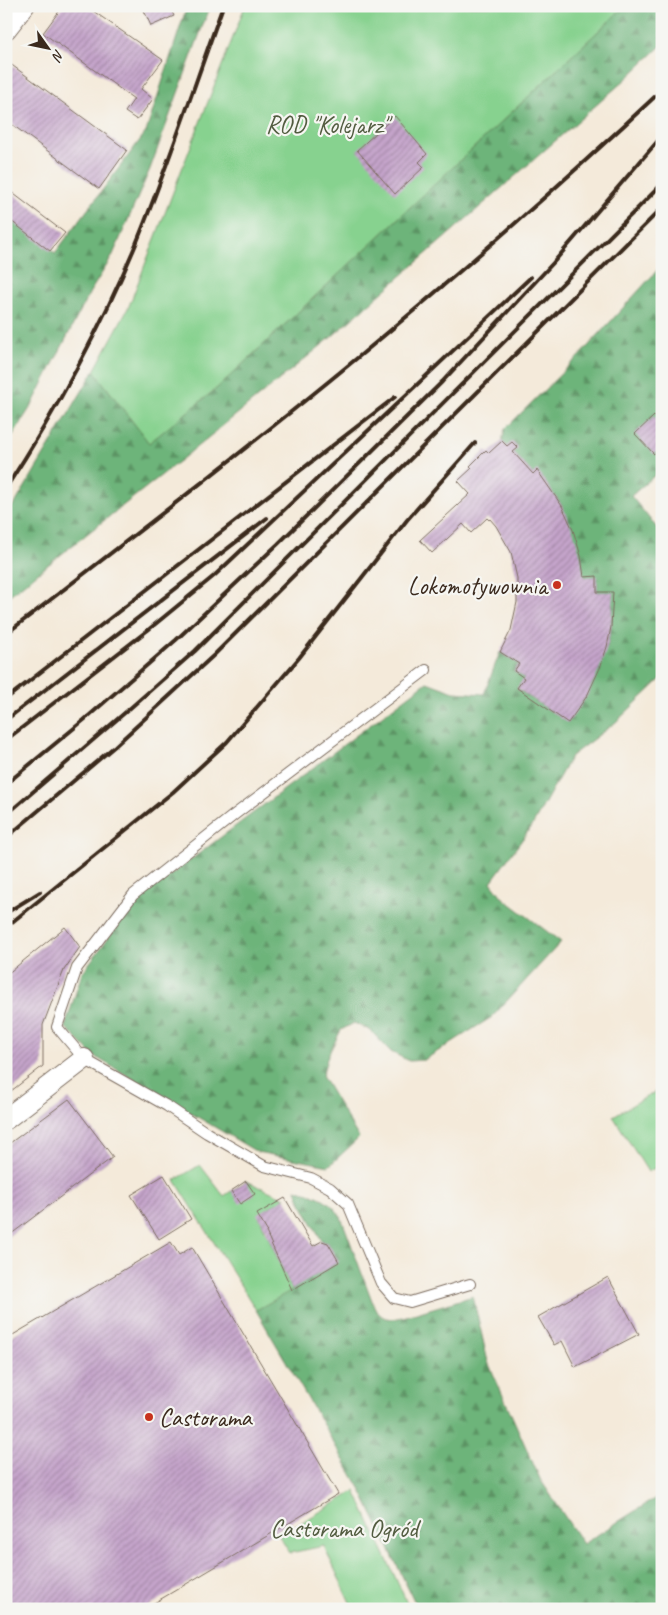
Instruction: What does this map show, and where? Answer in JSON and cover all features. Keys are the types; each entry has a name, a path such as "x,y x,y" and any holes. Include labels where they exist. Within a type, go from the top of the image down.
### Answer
{"street":[{"path":"6,29 24,6"},
{"path":"6,1119 84,1058"}],"lane":[{"path":"426,670 234,815 133,895 77,968 57,1027 84,1058 167,1106 207,1133 264,1166 311,1178 340,1195 348,1204 381,1283 394,1298 410,1302 470,1284"}],"green space":[{"path":"187,6 210,6 150,169 112,257 90,292 32,405 6,446 6,217 55,253 146,132"},
{"name":"ROD \"Kolejarz\"","path":"245,6 625,6 217,388 149,443 94,371 129,306"},
{"path":"625,6 662,6 662,45 626,79 328,340 182,459 6,598 6,514 16,502 94,371 149,443 217,388"},
{"path":"662,265 662,469 631,496 662,534 662,678 616,722 571,756 532,826 491,882 503,898 561,942 492,1017 424,1060 409,1061 391,1052 370,1030 354,1023 341,1030 328,1055 322,1076 359,1138 329,1166 257,1152 94,1056 65,1027 82,973 136,901 427,682 454,692 484,694 500,652 519,664 514,671 524,678 517,689 568,722 607,647 611,627 613,592 597,592 597,577 584,577 562,506 537,471 533,474 513,452 518,448 512,442 507,446 502,441 505,429 580,355"},
{"path":"662,1088 662,1164 648,1172 613,1116"},
{"path":"200,1165 224,1196 246,1181 285,1198 258,1214 292,1290 256,1310 175,1180"},
{"path":"296,1189 327,1201 341,1217 374,1306 386,1318 403,1317 473,1296 488,1362 540,1479 583,1544 662,1494 662,1609 418,1609 360,1488 256,1310 338,1262 328,1243 322,1241 301,1203"},
{"name":"Castorama Ogród","path":"355,1491 410,1609 353,1609 324,1546 290,1553 279,1536"}],"building":[{"path":"63,6 86,6 163,60 141,89 153,99 137,120 125,112 134,99 43,33"},
{"path":"142,6 169,6 174,16 151,26"},
{"path":"9,63 127,150 99,189 6,120 6,66"},
{"path":"395,116 427,154 419,162 424,167 395,194 357,150"},
{"path":"6,188 65,233 50,251 6,217"},
{"path":"654,416 662,424 662,451 660,448 654,454 635,434"},
{"name":"Lokomotywownia","path":"502,441 507,446 512,442 518,448 513,452 533,474 537,470 562,506 573,530 581,556 584,577 597,576 597,592 613,592 611,627 600,668 587,696 568,723 517,688 524,678 514,671 519,664 500,652 511,630 517,602 517,578 511,552 496,526 487,518 471,533 463,524 432,553 420,540 470,494 458,481 472,468 470,466 486,450 489,453"},
{"path":"65,927 80,947 64,970 43,1025 43,1066 6,1095 6,975"},
{"path":"69,1099 113,1157 6,1238 6,1146"},
{"path":"164,1175 191,1219 159,1239 131,1195"},
{"path":"246,1181 255,1194 240,1204 231,1191"},
{"path":"285,1198 313,1246 322,1241 328,1243 339,1262 292,1290 267,1231 257,1214"},
{"name":"Castorama","path":"171,1242 179,1255 192,1247 338,1494 144,1609 6,1609 6,1339"},
{"path":"608,1277 639,1334 575,1367 562,1341 554,1345 538,1317"}],"railway":[{"path":"6,488 60,400 108,308 159,185 223,6"},
{"path":"6,634 139,532 356,359 511,227 662,90"},
{"path":"6,784 84,720 176,640 278,544 442,382 553,263 662,136"},
{"path":"6,815 195,651 662,184"},
{"path":"6,838 115,746 214,655 662,208"},
{"path":"6,740 148,630 214,576 531,277"},
{"path":"6,699 395,397"},
{"path":"6,927 173,792 227,742 299,658 407,520 475,443"},
{"path":"6,720 267,518"},
{"path":"6,913 40,892"}],"place":[{"name":"Lokomotywownia","path":"557,585"},
{"name":"Castorama","path":"149,1417"}]}
